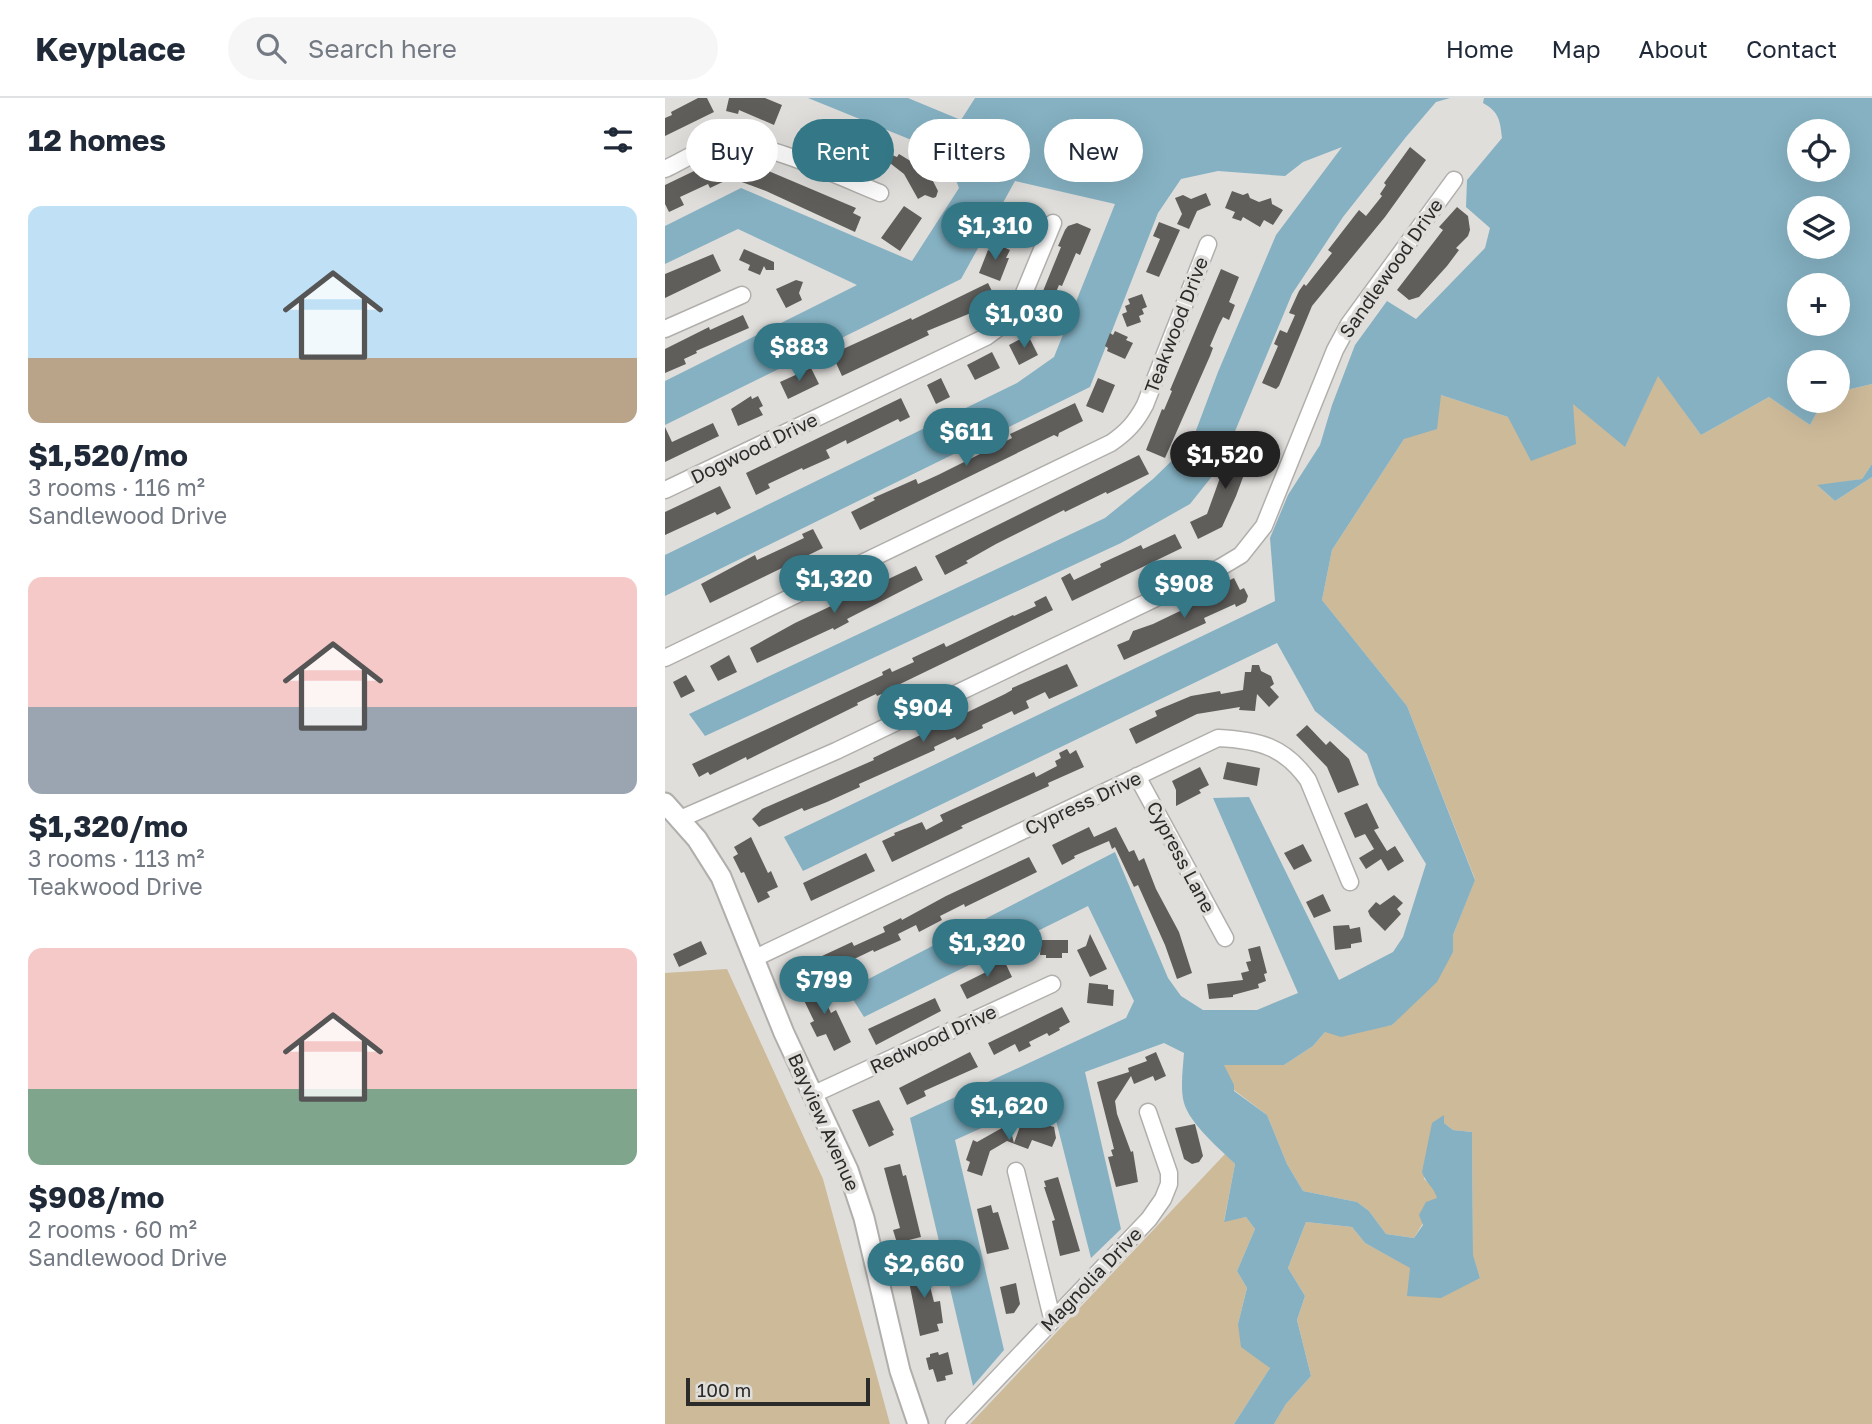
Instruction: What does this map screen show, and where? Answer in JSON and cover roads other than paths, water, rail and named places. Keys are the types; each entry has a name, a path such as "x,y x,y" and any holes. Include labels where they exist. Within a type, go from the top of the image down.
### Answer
{"main road":[{"name":"Bayview Avenue","path":"665,803 715,864 784,1033 848,1170 864,1218 900,1371 918,1424"}],"street":[{"path":"665,169 716,145 744,143 880,193"},
{"name":"Sandlewood Drive","path":"680,820 837,751 1241,555 1264,526 1335,350 1349,324 1454,180"},
{"name":"Dogwood Drive","path":"665,490 986,337 1017,310 1053,223"},
{"name":"Teakwood Drive","path":"665,658 1111,443 1125,433 1135,423 1145,405 1208,244"},
{"path":"665,329 742,295"},
{"name":"Cypress Drive","path":"753,959 1218,737 1239,739 1275,749 1288,756 1307,780 1350,882"},
{"name":"Cypress Lane","path":"1137,776 1224,938"},
{"name":"Redwood Drive","path":"814,1094 1052,984"},
{"name":"Magnolia Drive","path":"954,1424 1132,1237 1163,1199 1169,1184 1168,1173 1148,1112"},
{"path":"1016,1171 1052,1318"}],"water":[{"path":"808,98 908,98 959,119 908,119 908,139 894,133 894,119 860,119"},
{"path":"975,98 1450,98 1436,102 1406,137 1343,217 1292,294 1221,465 1190,504 1121,543 705,736 689,714 1105,518 1153,479 1192,441 1276,235 1342,147 1303,162 1285,176 1218,171 1181,179 1158,213 1090,387 665,596 665,555 1017,383 1054,357 1115,204 1019,182 1030,182 1030,119 962,119"},
{"path":"1484,98 1872,98 1872,384 1850,389 1850,350 1787,350 1787,409 1769,397 1701,435 1658,376 1625,447 1573,404 1576,444 1531,461 1508,417 1441,395 1437,429 1404,439 1332,550 1322,600 1407,706 1475,880 1453,935 1453,952 1437,982 1392,1025 1341,1037 1325,1032 1313,1046 1284,1065 1224,1065 1234,1085 1234,1091 1267,1115 1287,1164 1303,1191 1357,1202 1369,1211 1386,1234 1414,1238 1423,1225 1419,1215 1426,1202 1437,1198 1422,1172 1432,1123 1444,1115 1444,1123 1453,1130 1472,1132 1473,1255 1480,1278 1441,1298 1407,1296 1410,1268 1365,1243 1352,1227 1306,1222 1288,1268 1305,1296 1297,1320 1311,1376 1286,1404 1274,1424 1234,1424 1270,1368 1241,1347 1238,1324 1247,1288 1237,1271 1255,1229 1246,1217 1224,1222 1235,1164 1206,1136 1187,1111 1182,1091 1184,1053 1164,1043 1085,1072 1121,1229 1091,1258 1050,1097 955,1140 1004,1350 973,1386 910,1118 1126,1018 1134,1001 1088,906 864,1017 847,990 1115,852 1168,978 1181,996 1203,1010 1257,1010 1298,993 1213,798 1249,797 1339,980 1393,952 1403,937 1426,864 1378,785 1367,754 1315,711 1277,643 803,871 784,837 1275,601 1270,538 1288,495 1320,445 1355,345 1387,301 1416,319 1485,248 1490,228 1466,207 1467,180 1502,138 1498,117 1483,103"},
{"path":"957,182 1014,182 961,279 665,425 665,381 857,285 738,229 665,264 665,226 741,188 912,261 959,188"},
{"path":"1792,413 1816,413 1810,425"},
{"path":"1872,464 1872,477 1835,501 1817,485 1862,479"}]}
